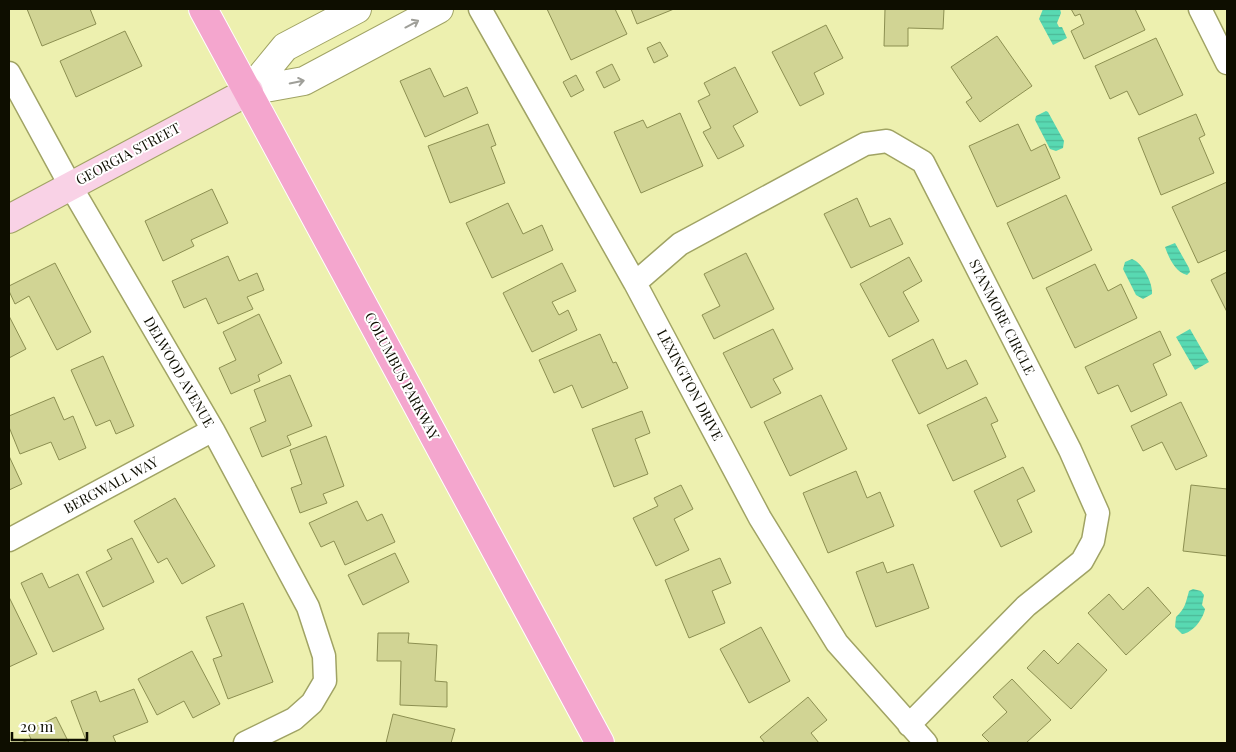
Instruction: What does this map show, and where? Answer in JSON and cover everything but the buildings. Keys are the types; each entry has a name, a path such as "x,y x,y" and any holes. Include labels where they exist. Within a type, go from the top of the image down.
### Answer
{"main road":[{"name":"COLUMBUS PARKWAY","path":"203,9 600,743"},
{"name":"GEORGIA STREET","path":"9,219 249,91"}],"street":[{"name":"GEORGIA STREET","path":"249,91 285,47 357,9"},
{"name":"GEORGIA STREET","path":"249,91 304,81 439,9"},
{"name":"LEXINGTON DRIVE","path":"480,9 635,283 760,518 837,643 926,743"},
{"path":"1200,9 1227,63"},
{"name":"DELWOOD AVENUE","path":"9,73 70,185 213,430 308,607 324,656 325,681 312,703 294,719 245,743"},
{"name":"STANMORE CIRCLE","path":"635,283 680,244 865,144 887,141 923,162 1070,450 1098,513 1093,541 1082,561 1026,606 909,725"},
{"name":"BERGWALL WAY","path":"9,540 213,430"}],"shaded area":[{"path":"1043,9 1060,9 1061,13 1057,23 1059,27 1062,27 1067,38 1053,45 1039,19"},
{"path":"1046,111 1064,141 1063,148 1056,151 1050,149 1035,120 1036,116"},
{"path":"1175,243 1189,268 1190,272 1187,275 1176,268 1165,247"},
{"path":"1132,259 1140,265 1151,284 1152,294 1143,299 1136,295 1123,269 1125,262"},
{"path":"1190,329 1209,362 1195,370 1176,337"},
{"path":"1193,589 1201,591 1204,595 1202,605 1205,609 1197,625 1190,631 1182,634 1175,627 1176,617 1186,602 1189,591"}]}
